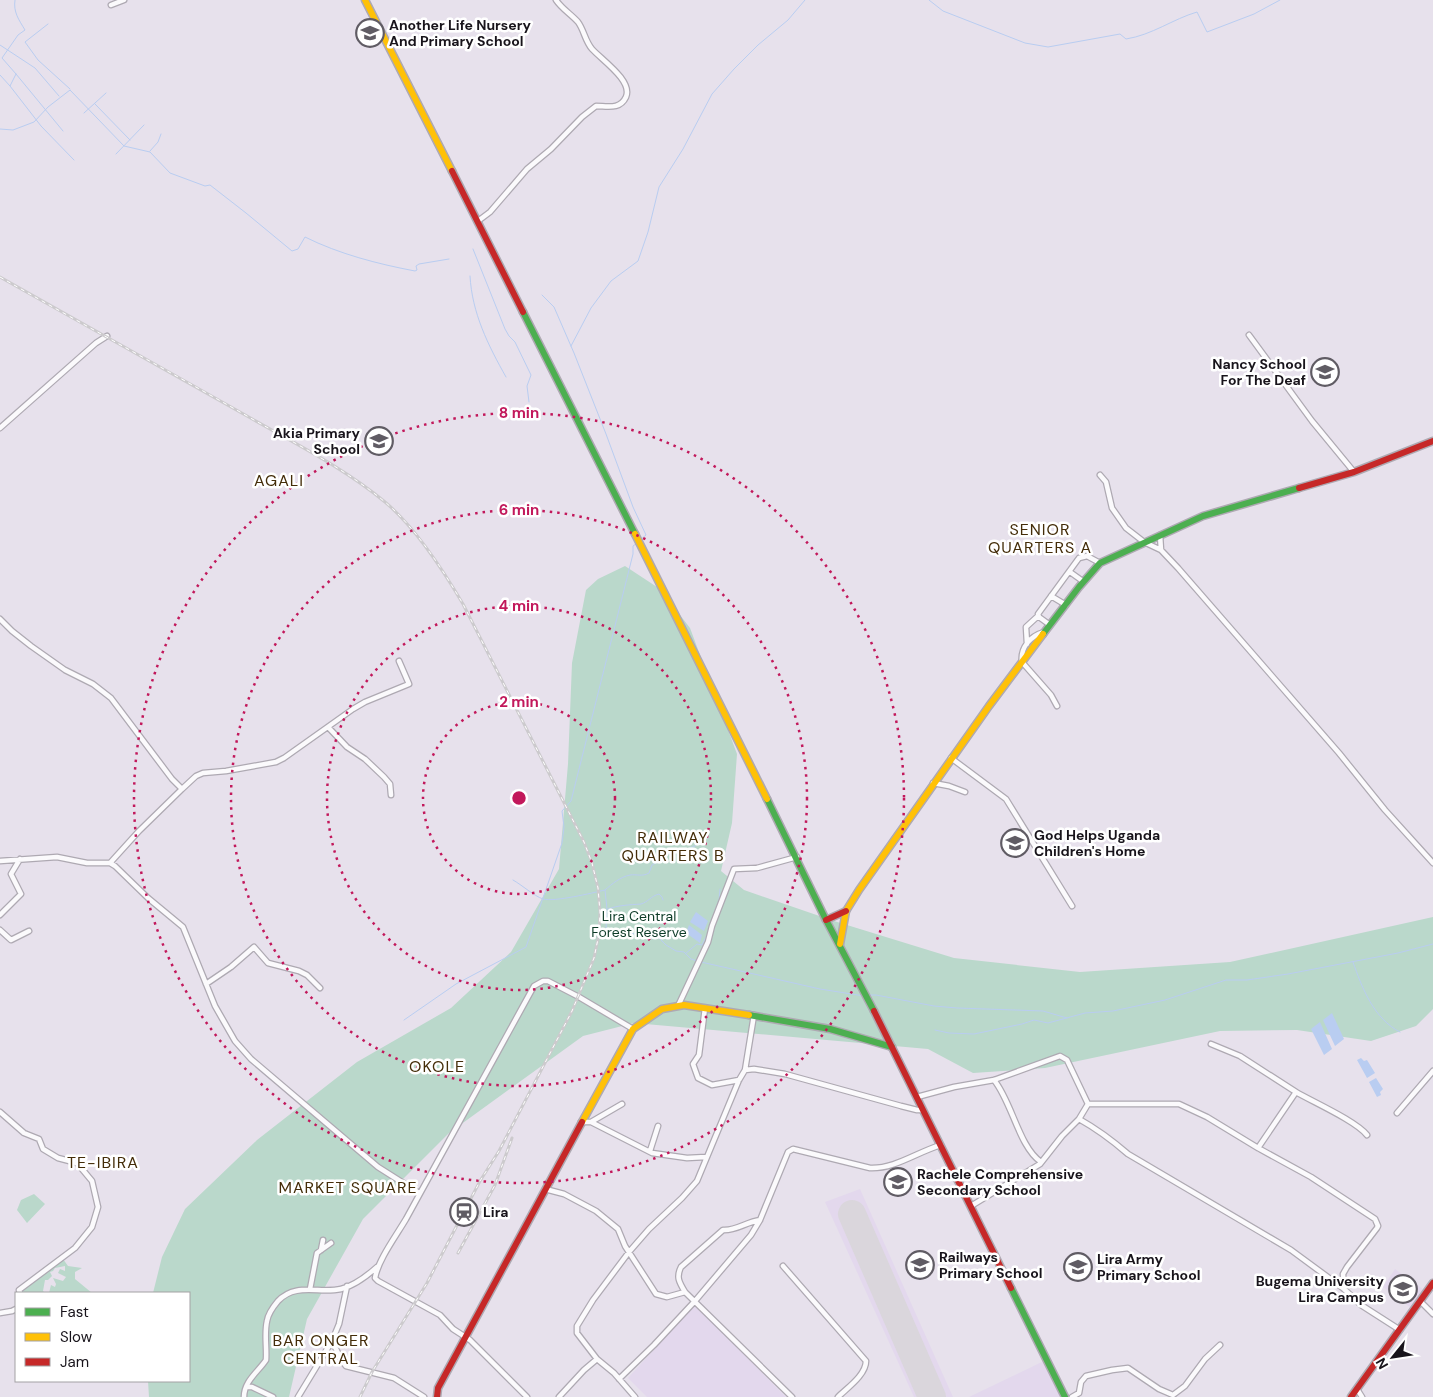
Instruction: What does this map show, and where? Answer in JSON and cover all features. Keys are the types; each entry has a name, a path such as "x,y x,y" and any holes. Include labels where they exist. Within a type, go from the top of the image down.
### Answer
{"street":[{"path":"111,5 124,0"},
{"path":"365,0 478,221 797,858 826,920 892,1047 1065,1397"},
{"path":"478,221 490,212 527,169 591,109 596,106 617,106 626,96 628,89 624,79 593,50 579,24 556,0"},
{"path":"1249,335 1312,421 1354,472"},
{"path":"0,428 96,343 107,336"},
{"path":"840,944 846,910 951,758 1044,632 1100,563 1190,520 1354,472 1433,441"},
{"path":"1100,474 1106,482 1115,515 1126,528 1144,542 1161,550 1433,863"},
{"path":"1160,535 1161,550"},
{"path":"1027,644 1026,627 1038,616 1079,558 1084,556 1100,563"},
{"path":"1070,572 1084,582"},
{"path":"1051,596 1066,605"},
{"path":"1038,616 1050,625"},
{"path":"0,618 12,631 31,646 65,670 93,684 111,698 162,766 182,789"},
{"path":"1044,632 1036,635 1027,644 1021,654 1022,662 1051,695 1057,706"},
{"path":"110,863 139,831 196,776 203,773 226,771 281,760 297,751 353,709 408,684 399,661"},
{"path":"328,727 347,747 384,777 390,784 391,795"},
{"path":"951,758 1006,799 1072,906"},
{"path":"933,783 965,792"},
{"path":"0,861 57,857 87,863 110,863 183,927 206,984 228,1029 235,1041 251,1059 378,1168 419,1193"},
{"path":"678,1006 708,942 712,926 734,869 757,868 797,858"},
{"path":"0,915 21,894 11,874 20,859"},
{"path":"826,920 846,910"},
{"path":"0,930 11,940 29,931"},
{"path":"206,984 231,967 254,947 268,963 299,971 307,975 320,988"},
{"path":"527,1397 495,1364 453,1330 440,1315 378,1281 375,1278 376,1274 534,986 543,981 548,981 633,1029"},
{"path":"437,1397 438,1388 633,1029 662,1009 678,1006 754,1014 830,1029 892,1047"},
{"path":"705,1008 698,1055 693,1064 698,1078 712,1085 739,1080"},
{"path":"635,1397 598,1359 577,1333 577,1326 593,1300 629,1252 697,1181 739,1080 746,1070 754,1014"},
{"path":"1211,1044 1240,1056 1367,1135"},
{"path":"917,1097 954,1087 994,1080 1060,1056 1066,1060 1088,1104"},
{"path":"746,1070 754,1069 785,1074 901,1106 923,1110"},
{"path":"1397,1113 1433,1071"},
{"path":"994,1080 1031,1153 1041,1162"},
{"path":"1258,1148 1296,1092"},
{"path":"591,1122 622,1104"},
{"path":"971,1206 1041,1162 1079,1119 1088,1104"},
{"path":"1088,1104 1179,1104 1207,1117 1258,1148 1312,1177 1376,1219 1377,1228 1344,1274 1344,1289"},
{"path":"0,1112 24,1133 39,1139 43,1149 58,1158 77,1163 92,1181 98,1207 92,1227 75,1248 19,1290 20,1292"},
{"path":"1079,1119 1094,1127 1128,1154 1291,1250 1344,1289 1361,1305 1400,1330"},
{"path":"581,1122 591,1122 650,1151 687,1158 706,1157"},
{"path":"650,1151 658,1126"},
{"path":"619,1379 695,1301 751,1235 760,1220 790,1150 793,1149 870,1168 877,1168 903,1161 941,1145"},
{"path":"545,1189 560,1191 596,1211 618,1229 624,1246 656,1294 667,1297 685,1292"},
{"path":"760,1220 730,1231 723,1230 681,1268 678,1273 678,1280 685,1292 792,1397"},
{"path":"321,1250 323,1240"},
{"path":"310,1289 316,1257 321,1250 331,1243"},
{"path":"244,1397 249,1380 266,1360 265,1332 267,1319 281,1299 293,1291 327,1290 347,1286 374,1270 380,1264"},
{"path":"784,1266 866,1362 861,1374 838,1397"},
{"path":"1351,1397 1433,1283"},
{"path":"298,1397 332,1341 339,1324 347,1286"},
{"path":"1420,1301 1433,1314"},
{"path":"0,1313 15,1310"},
{"path":"332,1341 344,1364 394,1378 424,1397"},
{"path":"1072,1397 1079,1393 1081,1382 1086,1376 1128,1368 1159,1389 1174,1396 1185,1386 1205,1359 1220,1345"},
{"path":"559,1397 584,1370 598,1359"},
{"path":"249,1380 252,1387"},
{"path":"246,1387 252,1387 273,1397"},
{"path":"1357,1389 1362,1397"}],"shaded area":[{"path":"860,1189 953,1397 914,1397 825,1202"},
{"name":"Bugema University Lira Campus","path":"1395,1269 1424,1290 1411,1308 1383,1287"},
{"path":"695,1305 786,1397 647,1397 628,1378"},
{"path":"1044,1361 1061,1397 969,1397"}],"green space":[{"name":"Lira Central Forest Reserve","path":"625,566 660,589 690,628 737,754 732,823 721,871 744,890 834,921 954,958 1080,972 1230,962 1433,917 1433,1009 1416,1026 1371,1041 1297,1030 1220,1031 1045,1068 973,1073 928,1049 634,1023 583,1036 449,1133 363,1219 307,1319 289,1397 149,1397 148,1382 190,1382 190,1292 153,1292 162,1257 185,1209 257,1140 357,1062 451,1008 511,952 559,869 568,764 572,663 586,590 598,579"},
{"path":"34,1194 45,1204 27,1223 17,1210 21,1200"},
{"path":"63,1259 68,1266 82,1268 75,1272 75,1279 91,1292 49,1292 51,1285 55,1287 56,1284 53,1278 63,1281 66,1277 58,1273 60,1269 65,1271 65,1266 55,1268 50,1272 52,1276 45,1280 44,1292 19,1292"}],"water":[{"path":"696,912 708,921 704,931 690,922"},
{"path":"689,925 702,935 700,943 686,933"},
{"path":"1332,1013 1344,1039 1335,1046 1323,1020"},
{"path":"1320,1022 1332,1049 1324,1055 1311,1029"},
{"path":"1361,1058 1364,1061 1367,1060 1375,1073 1367,1078 1357,1060"},
{"path":"1376,1078 1383,1089 1380,1092 1381,1095 1377,1097 1369,1082"}],"waterway":[{"path":"15,0 16,12 25,30 18,35 2,58 63,131"},
{"path":"571,346 591,308 611,281 638,261 648,232 659,187 683,149 712,94 758,45 788,20 805,0"},
{"path":"929,0 943,11 1025,43 1048,47 1120,34 1126,39 1136,37 1197,12 1207,32 1254,14 1280,0"},
{"path":"48,24 25,42 38,60 70,89"},
{"path":"0,45 35,68 59,96"},
{"path":"0,75 10,86 16,74"},
{"path":"10,86 41,126 74,160"},
{"path":"0,129 13,130 34,122 48,107 70,90 124,146 150,152 170,173 205,186 210,185 292,251 298,249 305,237 359,258 415,271 417,270 416,266 419,264 449,259"},
{"path":"84,113 106,93"},
{"path":"95,104 130,140"},
{"path":"116,154 144,125"},
{"path":"150,151 158,142 161,134"},
{"path":"473,249 505,329 515,342 531,375 527,386 529,402"},
{"path":"470,276 471,290 482,328 506,377"},
{"path":"542,295 554,307 574,353 633,507 646,535 640,540"},
{"path":"404,1020 456,984 526,947 562,843 564,827 562,811 571,801 633,554 633,546 637,543"},
{"path":"605,890 626,876 649,873 652,865 664,856 695,846 701,839"},
{"path":"513,880 543,899 549,900 605,890 607,909 606,929 659,938 666,945 676,951 684,952 691,959 697,961"},
{"path":"713,917 719,900 720,889"},
{"path":"608,909 641,904 659,894 663,900"},
{"path":"685,954 697,944 702,945 708,933"},
{"path":"935,1030 949,1033 974,1034 1034,1020 1048,1023 1085,1013 1113,1011 1165,1000 1226,980 1247,980 1288,974 1398,953 1433,944"},
{"path":"701,962 820,989 864,996"},
{"path":"1353,962 1360,982 1376,1011 1400,1032"},
{"path":"870,995 934,1006 1043,1011 1067,1018"}],"runway":[{"path":"852,1214 932,1397"}],"railway":[{"path":"0,277 318,456 353,478 396,512 428,550 463,604 584,842 592,863 598,888 599,934 594,958 572,1011 427,1283 372,1372 360,1397"},
{"path":"458,1253 495,1185 512,1138"}],"traffic: fast":[{"path":"523,312 635,534"},
{"path":"1043,634 1100,563 1203,516 1299,488"},
{"path":"767,799 826,920 874,1011"},
{"path":"749,1015 830,1029 892,1047"},
{"path":"1011,1288 1065,1397"}],"traffic: slow":[{"path":"365,0 452,171"},
{"path":"635,534 767,799"},
{"path":"840,944 846,911 859,890 989,706 1043,634"},
{"path":"582,1122 633,1029 662,1009 684,1005 749,1015"}],"traffic: jam":[{"path":"452,171 523,312"},
{"path":"1299,488 1354,472 1433,441"},
{"path":"826,920 846,911"},
{"path":"874,1011 1011,1288"},
{"path":"437,1397 438,1388 582,1122"},
{"path":"1351,1397 1433,1283"}],"place":[{"name":"Another Life Nursery And Primary School","path":"370,33"},
{"name":"Nancy School For The Deaf","path":"1325,372"},
{"name":"Akia Primary School","path":"379,441"},
{"name":"God Helps Uganda Children's Home","path":"1015,843"},
{"name":"Rachele Comprehensive Secondary School","path":"898,1182"},
{"name":"Lira","path":"464,1212"},
{"name":"Railways Primary School","path":"920,1265"},
{"name":"Lira Army Primary School","path":"1078,1267"},
{"name":"Bugema University Lira Campus","path":"1403,1289"}],"district":[{"name":"AGALI","path":"279,480"},
{"name":"SENIOR QUARTERS A","path":"1040,538"},
{"name":"RAILWAY QUARTERS B","path":"673,846"},
{"name":"OKOLE","path":"437,1066"},
{"name":"TE-IBIRA","path":"103,1162"},
{"name":"MARKET SQUARE","path":"348,1187"},
{"name":"BAR ONGER CENTRAL","path":"321,1349"}]}
